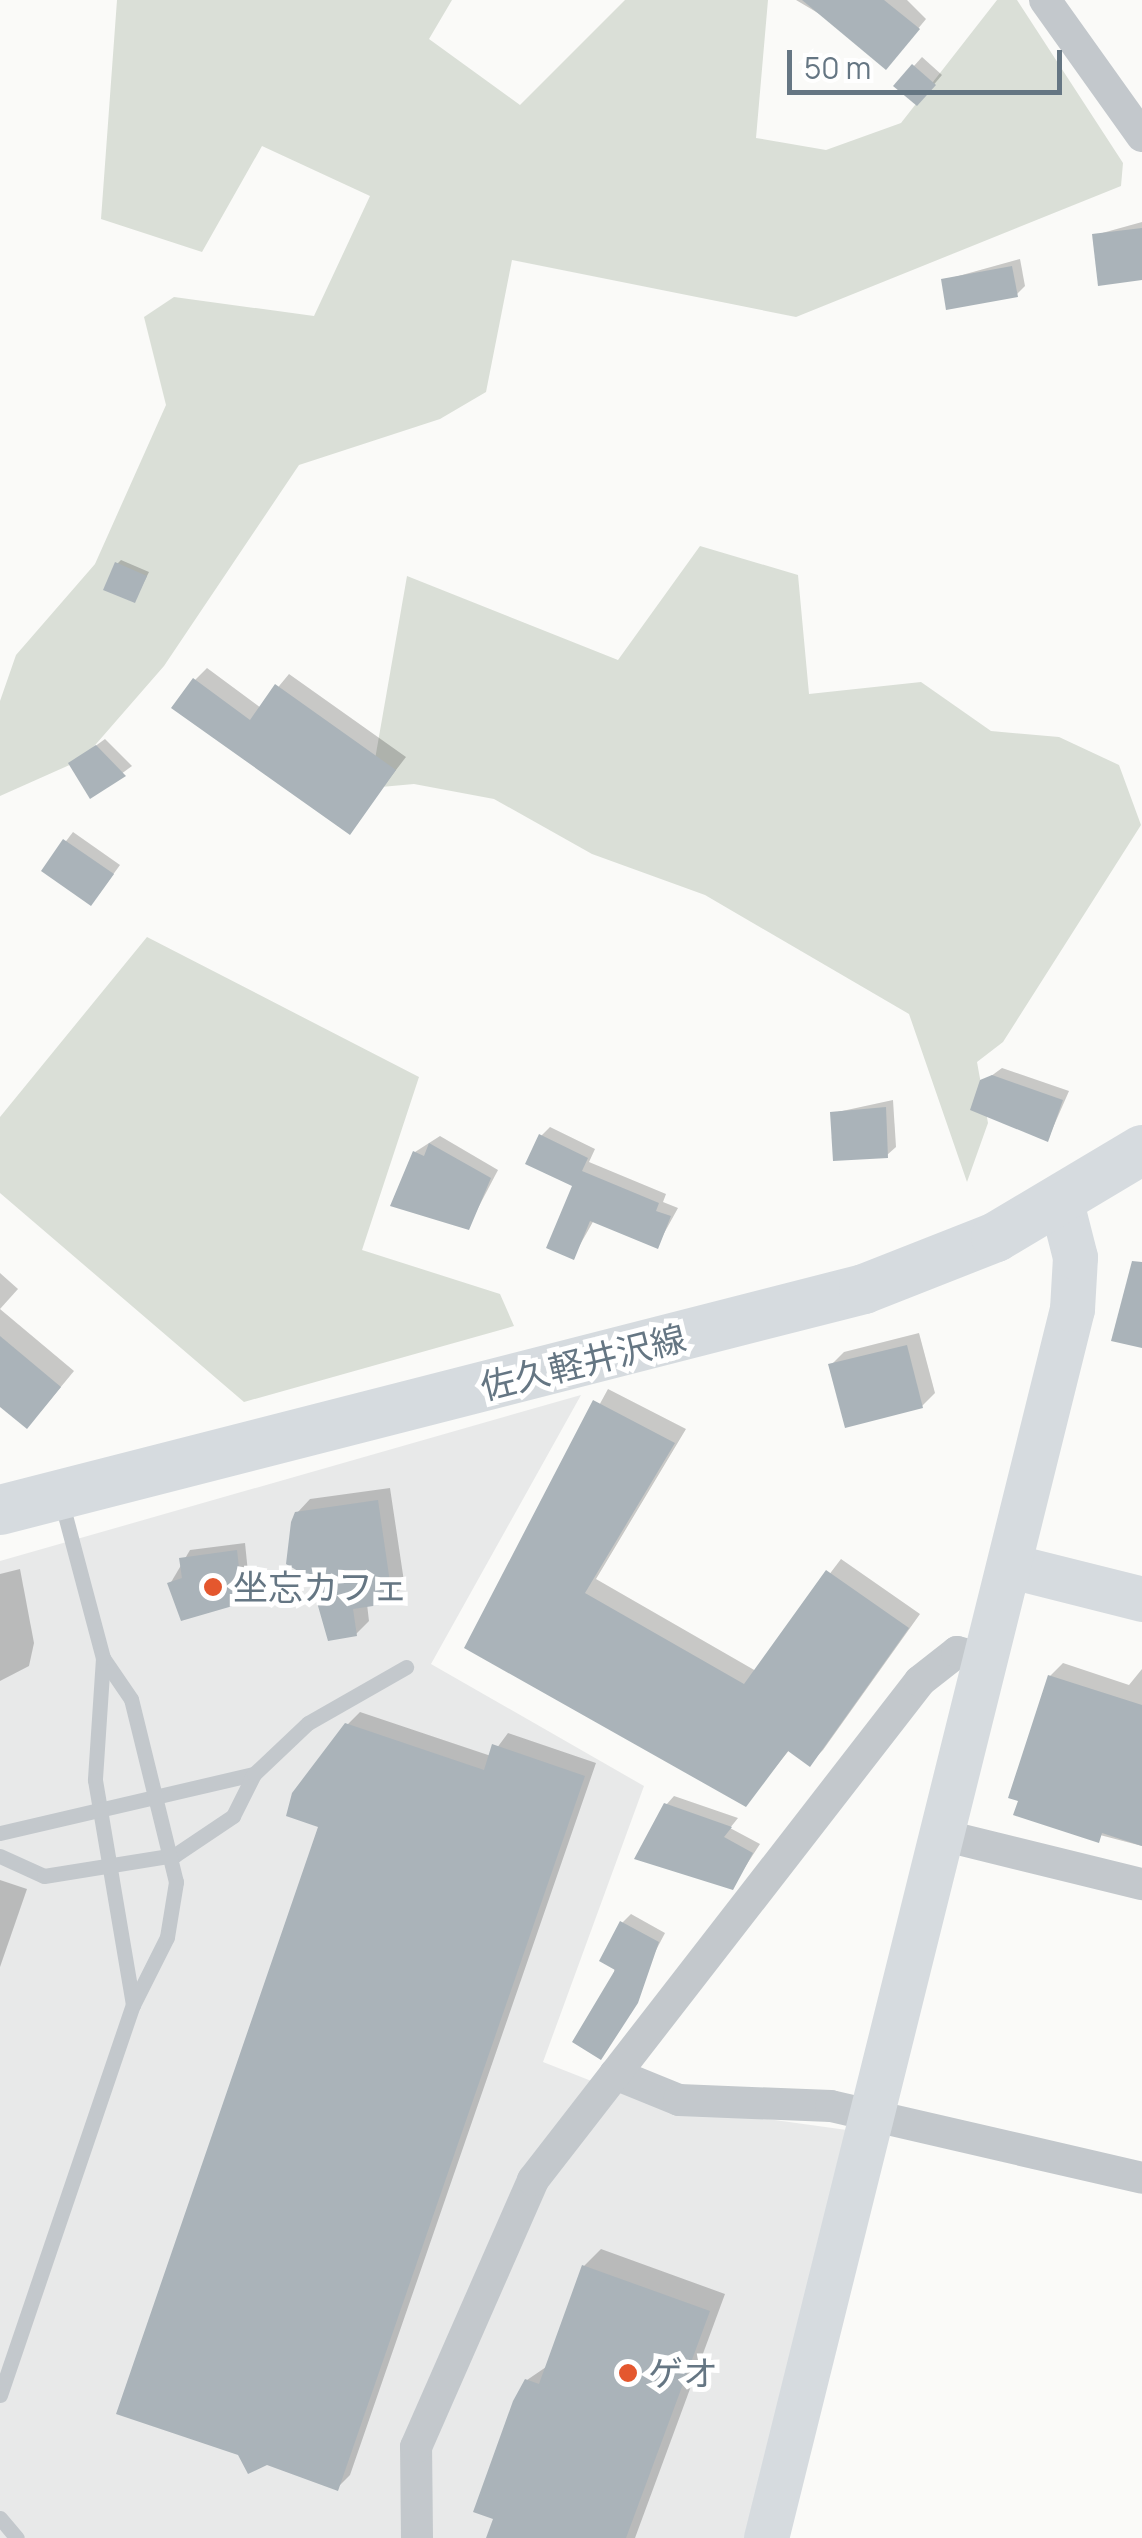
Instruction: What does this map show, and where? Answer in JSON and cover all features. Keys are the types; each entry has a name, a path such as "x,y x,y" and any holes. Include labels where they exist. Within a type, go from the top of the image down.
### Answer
{"main road":[{"name":"佐久軽井沢線","path":"0,1510 864,1288 1061,1202 1142,1150"}],"street":[{"path":"1045,0 1142,136"},
{"path":"766,2538 946,1836 1072,1308 1075,1257 1061,1202"},
{"path":"1010,1566 1142,1599"},
{"path":"417,2538 416,2446 533,2180 920,1681 957,1652 986,1658"},
{"path":"946,1836 1142,1884"},
{"path":"615,2074 679,2100 776,2097 876,2114 1142,2178"}],"lane":[{"path":"0,2395 133,2005 166,1937 175,1856 130,1699 103,1658 60,1496"},
{"path":"103,1658 95,1780 105,1808 133,2005"},
{"path":"0,1856 44,1876 114,1870 175,1856 233,1816 254,1774 308,1723 406,1667"},
{"path":"0,1833 254,1774"},
{"path":"0,2518 17,2538"}],"shaded area":[{"path":"117,0 452,0 429,39 520,105 625,0 768,0 756,138 826,150 901,123 997,0 1017,0 1123,163 1121,186 796,317 512,260 486,392 440,419 299,465 164,666 83,759 0,796 0,701 16,655 95,564 166,405 144,317 174,297 314,316 370,196 262,146 202,252 101,219"},
{"path":"700,546 798,575 809,694 921,682 991,731 1059,737 1119,765 1141,825 1003,1042 977,1062 988,1123 967,1182 909,1014 705,895 592,854 494,799 414,784 370,788 407,576 618,660"},
{"path":"147,937 419,1077 362,1250 500,1294 514,1326 244,1402 0,1193 0,1117"},
{"path":"581,1395 431,1664 644,1786 543,2062 645,2102 854,2131 745,2538 0,2538 0,1561"}],"building":[{"path":"802,0 884,0 920,29 886,70"},
{"path":"912,64 936,85 917,106 893,86"},
{"path":"1142,228 1142,280 1098,286 1092,234"},
{"path":"1012,266 1018,297 946,310 941,279"},
{"path":"115,562 147,576 135,603 103,590"},
{"path":"193,678 250,720 275,684 396,770 350,835 171,708"},
{"path":"96,745 126,776 90,799 68,763"},
{"path":"63,839 114,874 91,906 41,871"},
{"path":"992,1075 1063,1100 1048,1142 970,1110 980,1080"},
{"path":"886,1107 888,1158 833,1161 830,1112"},
{"path":"539,1134 588,1158 582,1171 659,1203 656,1211 671,1216 658,1249 590,1221 574,1260 546,1248 572,1186 525,1164"},
{"path":"429,1143 491,1178 469,1230 390,1206 413,1151 424,1156"},
{"path":"1132,1261 1142,1262 1142,1348 1111,1341"},
{"path":"0,1336 61,1387 27,1429 0,1407"},
{"path":"907,1345 923,1408 845,1428 828,1364"},
{"path":"593,1400 675,1443 585,1593 744,1684 826,1570 909,1628 810,1767 788,1751 746,1807 464,1648"},
{"path":"378,1500 393,1603 353,1609 357,1636 328,1641 310,1578 286,1564 291,1522 295,1512"},
{"path":"237,1550 243,1603 181,1621 167,1583 182,1578 179,1558"},
{"path":"1048,1675 1142,1705 1142,1846 1102,1833 1099,1843 1013,1815 1018,1801 1008,1798"},
{"path":"345,1723 484,1770 492,1744 585,1776 338,2491 267,2465 248,2474 238,2455 116,2414 318,1827 286,1816 292,1793"},
{"path":"664,1803 732,1827 724,1837 753,1853 733,1890 634,1859"},
{"path":"620,1921 659,1942 638,2003 601,2060 572,2042 615,1970 599,1961"},
{"path":"582,2265 710,2311 626,2538 486,2538 493,2519 473,2512 513,2401 525,2379 539,2384"}],"place":[{"name":"坐忘カフェ","path":"213,1587"},
{"name":"ゲオ","path":"628,2373"}]}
